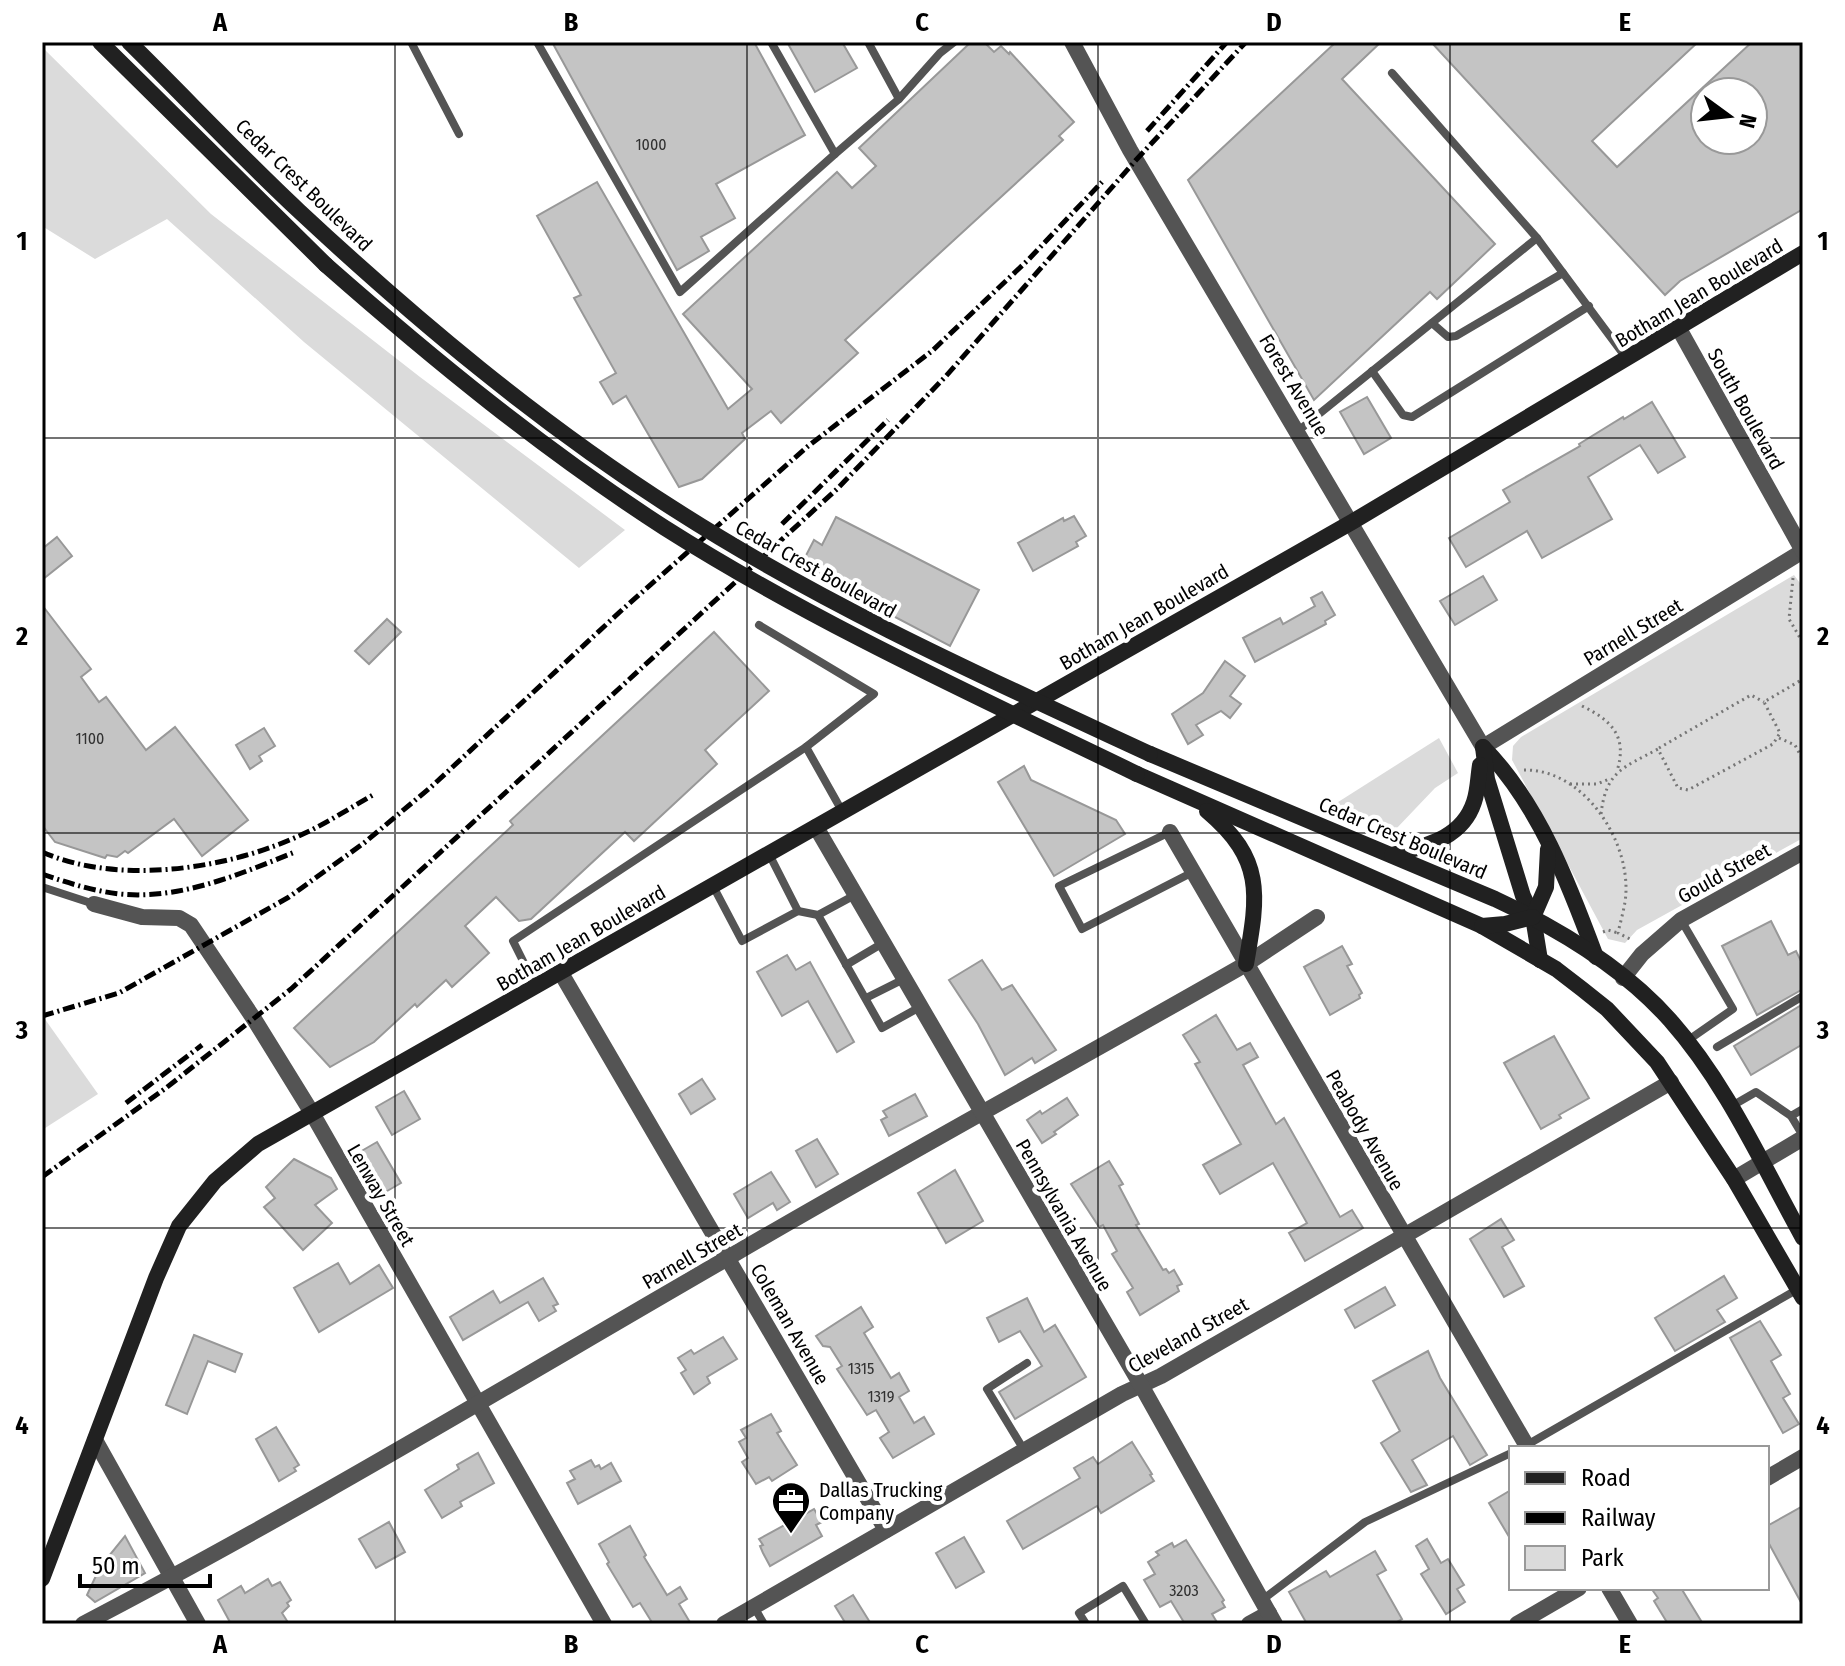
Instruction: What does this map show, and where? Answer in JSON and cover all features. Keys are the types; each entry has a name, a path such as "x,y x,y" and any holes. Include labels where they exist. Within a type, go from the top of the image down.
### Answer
{"main road":[{"name":"Cedar Crest Boulevard","path":"100,42 283,224 409,339 496,409 668,529 891,655 1137,774 1482,926 1540,960 1607,1009 1657,1062 1671,1082 1801,1291"},
{"name":"Cedar Crest Boulevard","path":"129,42 297,209 443,340 603,461 739,550 849,612 945,659 1150,754 1533,917 1596,957 1669,1019 1708,1070 1803,1238"},
{"name":"Botham Jean Boulevard","path":"42,1579 48,1546 95,1440 156,1278 179,1226 215,1181 258,1144 1352,522 1803,253"},
{"path":"1483,747 1503,767 1528,802 1596,957"},
{"path":"1392,855 1433,844 1450,835 1464,820 1474,803 1483,747"},
{"path":"1483,747 1487,779 1523,896 1533,917 1540,960"},
{"path":"1193,799 1225,826 1248,860 1256,909 1246,964"},
{"path":"1533,917 1546,887 1549,845"},
{"path":"1482,926 1533,917"}],"street":[{"name":"Forest Avenue","path":"1076,43 1130,150 1483,747"},
{"name":"South Boulevard","path":"1678,327 1803,551"},
{"name":"Parnell Street","path":"1483,747 1803,551"},
{"name":"Pennsylvania Avenue","path":"816,827 1141,1385 1269,1612"},
{"name":"Peabody Avenue","path":"1170,832 1404,1236 1520,1446"},
{"name":"Gould Street","path":"1623,978 1665,932 1681,920 1803,852"},
{"name":"Lenway Street","path":"94,904 142,917 179,918 191,925 312,1113 604,1624"},
{"name":"Parnell Street","path":"94,1621 1246,964 1317,917"},
{"name":"Coleman Avenue","path":"561,973 886,1530"},
{"name":"Cleveland Street","path":"724,1624 1671,1082"},
{"path":"1734,1179 1803,1137"},
{"path":"95,1440 198,1624"},
{"path":"1769,1477 1803,1457"},
{"path":"1517,1624 1576,1590"},
{"path":"1610,1590 1630,1624"},
{"path":"1249,1624 1269,1612"}],"lane":[{"path":"411,42 459,134"},
{"path":"537,42 680,292 899,99 940,53 954,42"},
{"path":"771,42 835,154"},
{"path":"868,42 899,99"},
{"path":"1392,73 1537,238 1627,360"},
{"path":"1298,431 1537,238"},
{"path":"1432,323 1448,337 1456,336 1563,273"},
{"path":"1372,371 1403,415 1412,417 1589,306"},
{"path":"536,987 513,941 806,747 874,694 759,625"},
{"path":"806,747 843,812"},
{"path":"1170,832 1059,886 1082,929 1193,872"},
{"path":"769,854 798,911"},
{"path":"713,886 742,941 798,911 818,915 855,895"},
{"name":"Lenway Street","path":"42,887 94,904"},
{"path":"818,915 882,1028 920,1007"},
{"path":"1681,920 1733,1009 1686,1041"},
{"path":"846,965 883,943"},
{"path":"866,998 904,979"},
{"path":"1717,1047 1803,996"},
{"path":"1730,1107 1756,1092 1791,1116 1803,1137"},
{"path":"1791,1116 1803,1109"},
{"path":"1527,1446 1801,1291"},
{"path":"1024,1450 987,1389 1027,1363"},
{"path":"1269,1612 1365,1522 1509,1455"},
{"path":"1086,1624 1079,1613 1123,1586 1146,1624"},
{"path":"754,1607 764,1624"}],"path":[{"path":"1793,578 1789,619 1803,643"},
{"path":"1764,702 1803,679"},
{"path":"1569,784 1597,784 1609,779 1617,771 1751,695 1764,702 1780,733 1773,744 1688,790 1678,788 1658,749"},
{"path":"1580,705 1609,722 1614,729 1621,748 1617,771"},
{"path":"1779,738 1795,745 1803,760"},
{"path":"1524,770 1549,774 1569,784 1601,814 1622,857 1626,890 1618,933"},
{"path":"1601,814 1609,779"},
{"path":"1601,932 1608,930 1633,941"}],"green space":[{"path":"42,47 211,214 420,377 625,530 579,568 304,342 167,219 95,259 42,226"},
{"path":"1794,575 1803,587 1803,838 1637,930 1625,943 1608,939 1512,760 1513,746 1521,737"},
{"path":"1439,738 1458,773 1435,788 1395,830 1344,817 1335,804"},
{"path":"42,1015 98,1094 42,1130"}],"building":[{"path":"552,42 754,42 805,135 716,184 735,218 701,237 709,251 677,270"},
{"path":"787,42 842,42 857,68 815,92"},
{"path":"971,42 984,42 994,52 1001,46 1010,52 1074,122 1059,136 1063,140 845,340 858,353 781,423 771,411 742,433 745,439 702,479 679,487 626,396 613,404 600,382 616,373 574,298 581,295 537,216 597,182 728,409 752,389 683,314 837,172 852,188 876,166 859,148"},
{"path":"1336,42 1381,42 1342,79 1495,244 1437,299 1430,292 1314,400 1188,180"},
{"path":"1431,42 1698,42 1592,141 1617,167 1689,100 1689,156 1769,156 1769,76 1715,76 1752,42 1803,42 1803,209 1680,281 1665,295"},
{"path":"1367,397 1391,438 1364,454 1340,412"},
{"path":"1652,402 1685,457 1658,473 1640,445 1588,477 1612,519 1542,558 1527,531 1466,567 1449,538 1510,502 1503,490"},
{"path":"1074,516 1086,536 1076,542 1078,546 1033,571 1018,543 1063,518 1064,521"},
{"path":"836,517 979,590 950,646 800,567 814,540 822,545"},
{"path":"57,537 72,556 42,580 42,549"},
{"path":"1483,576 1497,600 1455,625 1440,601"},
{"path":"1322,592 1335,615 1325,621 1326,624 1255,662 1243,638 1280,618 1283,624 1315,606 1311,598"},
{"path":"42,605 91,669 81,677 99,702 106,697 146,750 175,727 248,820 202,856 174,819 128,853 125,851 117,857 107,855 105,858 55,842 42,825"},
{"path":"387,619 401,632 369,664 355,651"},
{"path":"714,632 769,691 705,750 717,764 634,841 625,832 531,919 519,921 496,897 465,926 489,953 452,987 446,980 374,1042 330,1067 294,1028 513,825 510,821"},
{"path":"1225,661 1245,676 1230,696 1241,704 1230,718 1221,711 1196,725 1203,735 1188,744 1172,714 1203,693"},
{"path":"264,728 275,746 259,756 262,761 250,769 236,745"},
{"path":"1024,766 1031,780 1116,820 1125,834 1054,876 998,782"},
{"path":"1771,921 1788,955 1796,951 1803,965 1803,989 1757,1015 1722,946"},
{"path":"1342,946 1352,964 1347,966 1362,993 1360,998 1330,1015 1304,967"},
{"path":"787,955 796,970 810,962 854,1042 837,1052 808,1001 782,1016 757,972"},
{"path":"982,960 1002,990 1012,985 1056,1050 1035,1063 1032,1058 1005,1075 978,1024 949,980"},
{"path":"1803,1004 1803,1044 1751,1075 1734,1046"},
{"path":"1216,1015 1237,1050 1250,1043 1258,1057 1243,1065 1276,1124 1284,1118 1340,1217 1352,1210 1363,1228 1305,1261 1289,1233 1307,1223 1273,1163 1220,1194 1203,1165 1241,1144 1195,1064 1200,1062 1183,1035"},
{"path":"1554,1036 1589,1098 1541,1129 1504,1063"},
{"path":"702,1079 715,1099 691,1114 679,1094"},
{"path":"404,1091 420,1119 392,1135 376,1107"},
{"path":"915,1094 927,1116 889,1136 881,1120 887,1117 883,1111"},
{"path":"1067,1098 1078,1115 1042,1143 1027,1120"},
{"path":"817,1139 838,1174 816,1187 796,1151"},
{"path":"377,1142 401,1183 382,1194 358,1153"},
{"path":"294,1159 331,1178 337,1189 315,1205 332,1223 303,1250 264,1207 275,1198 266,1187"},
{"path":"1109,1161 1123,1184 1119,1186 1139,1224 1136,1225 1163,1270 1169,1273 1174,1270 1182,1284 1177,1286 1179,1291 1140,1315 1127,1292 1133,1288 1112,1254 1117,1251 1103,1225 1099,1227 1071,1184"},
{"path":"955,1170 983,1221 946,1243 918,1193"},
{"path":"771,1172 790,1202 777,1210 773,1203 748,1218 734,1194"},
{"path":"1501,1219 1514,1240 1502,1247 1524,1286 1504,1297 1470,1239"},
{"path":"338,1263 350,1284 379,1265 393,1288 319,1332 294,1288"},
{"path":"1724,1276 1737,1298 1717,1310 1725,1322 1675,1351 1655,1318"},
{"path":"543,1278 558,1304 553,1306 556,1311 539,1321 528,1302 463,1340 450,1317 493,1291 500,1303"},
{"path":"1385,1287 1395,1305 1355,1328 1345,1310"},
{"path":"1027,1298 1044,1332 1055,1325 1086,1377 1015,1419 999,1392 1042,1366 1020,1331 999,1342 987,1318"},
{"path":"861,1307 873,1327 864,1333 891,1378 899,1373 909,1391 899,1397 914,1423 924,1417 934,1434 893,1458 880,1438 889,1432 876,1410 867,1415 837,1369 842,1366 830,1347 823,1346 816,1336"},
{"path":"1760,1321 1781,1355 1771,1361 1790,1394 1783,1398 1799,1424 1783,1433 1730,1338"},
{"path":"194,1335 242,1354 235,1372 208,1361 187,1414 166,1405"},
{"path":"723,1337 737,1359 707,1377 710,1383 694,1394 681,1373 686,1370 678,1358 691,1350 694,1354"},
{"path":"1428,1351 1440,1378 1487,1455 1470,1465 1453,1436 1412,1460 1427,1485 1411,1492 1381,1443 1400,1431 1373,1381"},
{"path":"771,1414 781,1431 777,1433 797,1465 772,1481 769,1477 756,1484 742,1462 748,1458 739,1442 746,1438 741,1430"},
{"path":"276,1427 299,1465 294,1468 296,1471 279,1481 256,1439"},
{"path":"1132,1442 1154,1481 1101,1513 1097,1506 1023,1549 1007,1521 1080,1478 1074,1468 1093,1457 1098,1464"},
{"path":"478,1453 494,1483 460,1502 462,1506 442,1518 425,1490"},
{"path":"591,1460 595,1467 599,1465 601,1469 611,1463 621,1481 578,1504 567,1483 575,1479 570,1471"},
{"path":"1509,1491 1509,1537 1489,1503"},
{"path":"1803,1506 1803,1606 1769,1544 1769,1525"},
{"path":"814,1509 822,1522 816,1525 822,1536 770,1566 759,1539"},
{"path":"389,1522 405,1552 376,1568 359,1539"},
{"path":"630,1526 667,1595 680,1587 687,1599 679,1604 691,1624 653,1624 640,1603 633,1607 607,1564 609,1562 599,1544"},
{"path":"125,1536 145,1573 95,1602 87,1595 100,1567"},
{"path":"964,1537 984,1572 956,1588 936,1553"},
{"path":"1427,1539 1441,1563 1448,1559 1464,1585 1457,1589 1465,1602 1446,1614 1421,1574 1429,1569 1416,1546"},
{"path":"1186,1540 1224,1600 1225,1607 1212,1614 1218,1624 1185,1624 1171,1601 1160,1607 1144,1580 1155,1574 1148,1562 1159,1555 1156,1552 1172,1543 1174,1547"},
{"path":"1375,1551 1386,1570 1377,1575 1402,1619 1393,1624 1307,1624 1289,1592 1326,1571 1330,1577"},
{"path":"268,1579 272,1586 280,1582 291,1600 282,1613 289,1624 231,1624 218,1600 241,1586 245,1593"},
{"path":"1652,1590 1682,1590 1703,1624 1668,1624 1654,1601 1658,1598"},
{"path":"853,1595 871,1624 846,1624 835,1606"}],"railway":[{"path":"1147,131 1227,42"},
{"path":"42,1177 166,1088 291,989 837,489 946,376 1136,160 1246,42"},
{"path":"42,1016 119,993 289,897 364,843 431,787 623,609 807,447 932,351 1028,260 1102,182"},
{"path":"782,524 888,420"},
{"path":"42,852 105,868 174,869 209,864 274,846 312,830 373,795"},
{"path":"42,874 110,893 143,895 210,884 295,852"},
{"path":"126,1103 202,1045"}],"place":[{"name":"Dallas Trucking Company","path":"791,1535"}]}
